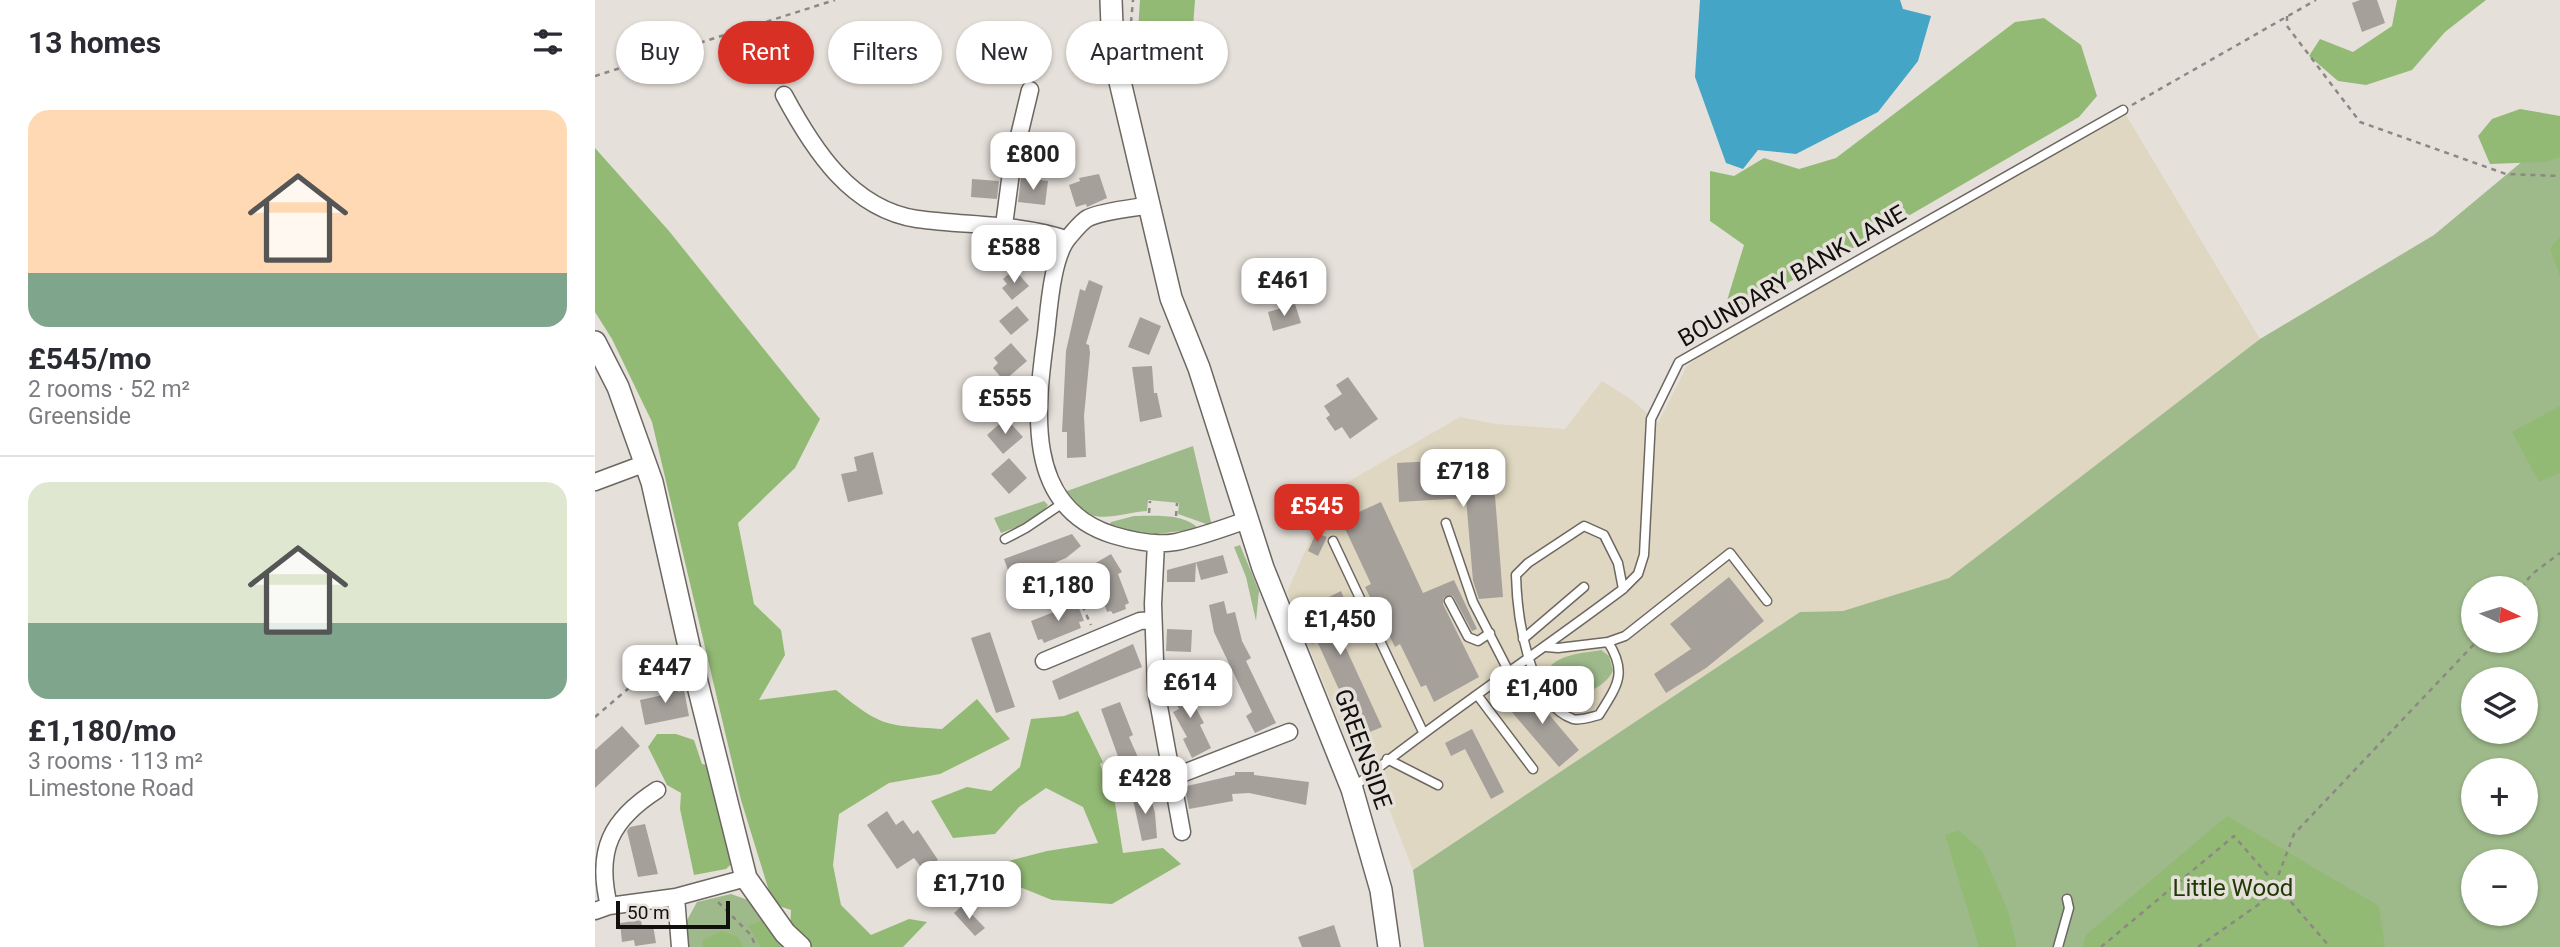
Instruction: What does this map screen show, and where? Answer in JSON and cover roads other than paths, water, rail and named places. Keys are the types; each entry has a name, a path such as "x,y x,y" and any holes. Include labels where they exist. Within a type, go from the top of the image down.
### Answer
{"street":[{"name":"GREENSIDE","path":"1111,0 1113,52 1132,142 1151,205 1171,298 1203,380 1247,520 1273,592 1352,789 1381,890 1389,947"},
{"path":"1004,225 1012,165 1030,90"},
{"path":"784,95 804,133 825,161 851,186 877,205 915,218 1036,229 1066,239"},
{"path":"1151,205 1088,218 1066,239 1054,275 1041,371 1039,420 1044,464 1063,503 1082,521 1102,531 1156,543 1175,542 1247,520"},
{"path":"595,342 618,387 646,463 746,878 785,933 800,947"},
{"path":"595,482 646,463"},
{"path":"1156,543 1153,620 1156,690 1182,832"},
{"path":"1044,661 1140,621 1153,620"},
{"path":"1171,778 1289,732"},
{"path":"657,790 624,812 607,830 597,861 602,908 676,897 746,878"},
{"path":"676,897 680,947"}],"lane":[{"name":"BOUNDARY BANK LANE","path":"1352,789 1423,732 1510,674 1529,657 1623,590 1638,574 1644,555 1651,419 1679,362 2123,110"},
{"path":"1005,539 1063,503"},
{"path":"1446,523 1473,602 1510,674"},
{"path":"1608,642 1619,659 1618,685 1599,715 1576,720 1556,710 1529,657 1523,639 1517,613 1516,575 1528,563 1584,526 1604,535 1618,563 1623,590"},
{"path":"1333,541 1423,732"},
{"path":"1546,647 1608,642 1625,636 1730,553 1767,601"},
{"path":"1523,639 1584,587"},
{"path":"1449,600 1468,637 1478,641 1490,634"},
{"path":"1478,696 1533,769"},
{"path":"1387,760 1438,785"},
{"path":"2059,947 2069,908 2067,899"}],"water":[{"path":"1700,0 1900,0 1903,9 1931,16 1918,61 1878,112 1796,154 1758,150 1743,169 1726,163 1695,77"}],"park label":[{"name":"Little Wood","path":"2233,888"}]}
